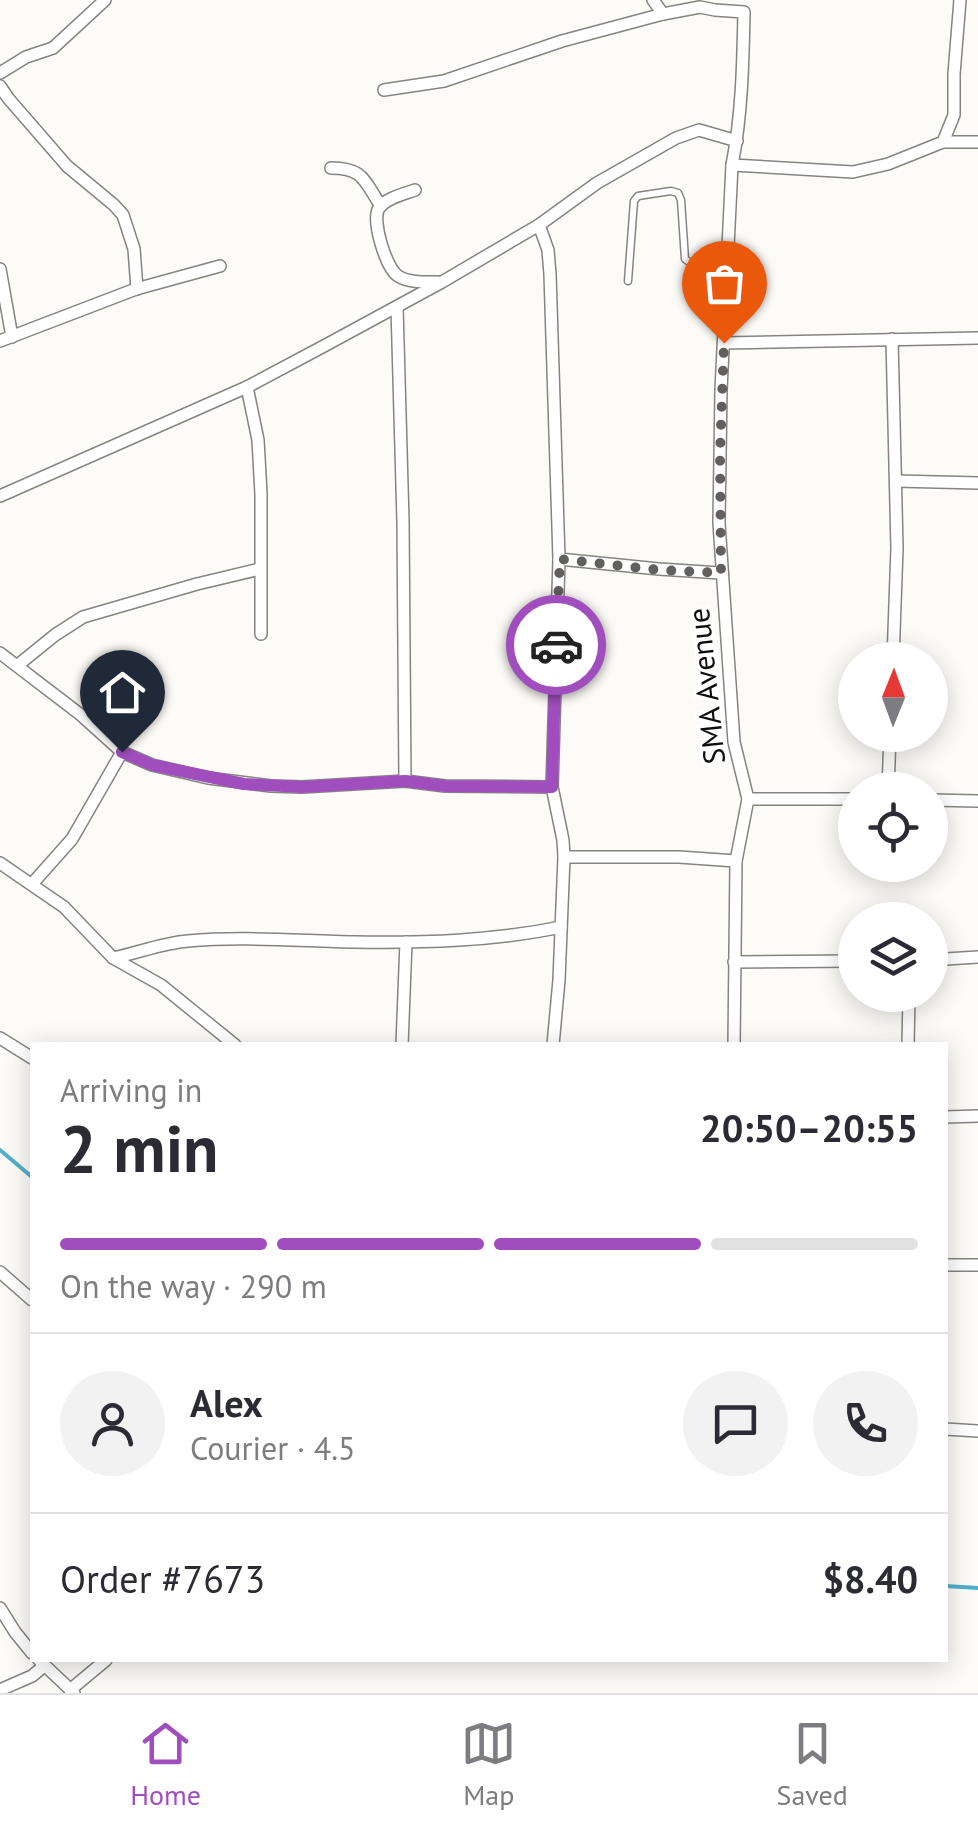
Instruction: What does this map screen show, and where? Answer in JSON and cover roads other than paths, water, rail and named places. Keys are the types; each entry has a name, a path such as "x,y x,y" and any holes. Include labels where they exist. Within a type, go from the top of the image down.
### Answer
{"street":[{"path":"0,73 64,40 104,0"},
{"path":"653,0 663,14"},
{"path":"943,142 954,115 960,0"},
{"path":"384,90 444,81 562,40 663,14 700,7 715,10 748,6"},
{"name":"SMA Avenue","path":"734,1042 736,861 748,799 734,742 721,573 720,454 732,165 748,6"},
{"path":"0,86 67,166 123,215 134,249 137,289"},
{"path":"0,496 246,387 398,307 539,225 597,182 676,138 700,130 737,141"},
{"path":"732,165 852,172 888,164 943,142 978,142"},
{"path":"331,168 358,172 382,206"},
{"path":"416,190 396,196 382,206 375,222 392,272 411,281 442,282"},
{"path":"539,225 545,236 550,274 560,559 552,787 564,857 554,1042"},
{"path":"0,268 6,339 137,289 220,266"},
{"path":"398,307 405,781"},
{"path":"724,343 978,338"},
{"path":"892,339 897,548 894,642"},
{"path":"246,387 258,440 262,494 261,634"},
{"path":"896,481 978,483"},
{"path":"560,559 721,573"},
{"path":"18,665 82,617 260,569"},
{"path":"0,653 122,752 152,765 244,784 302,787 405,781 445,786 552,787"},
{"path":"32,884 72,839 122,752"},
{"path":"748,799 838,798"},
{"path":"948,800 978,801"},
{"path":"564,857 736,861"},
{"path":"0,862 64,907 114,958 161,985 231,1042"},
{"path":"114,958 168,943 223,939 406,942 519,936 560,927"},
{"path":"402,1042 406,942"},
{"path":"948,959 978,957"},
{"path":"734,962 838,961"},
{"path":"908,1042 909,1012"},
{"path":"0,1038 30,1057"},
{"path":"948,1117 978,1116"},
{"path":"948,1265 978,1265"},
{"path":"0,1272 30,1298"},
{"path":"948,1429 978,1431"},
{"path":"0,1608 30,1651"},
{"path":"0,1690 32,1676 42,1663 72,1692 104,1662"}],"lane":[{"path":"628,281 634,201 638,196 671,191 682,200 686,259 727,268"}],"waterway":[{"path":"0,1150 30,1175"},
{"path":"948,1586 978,1588"}]}
